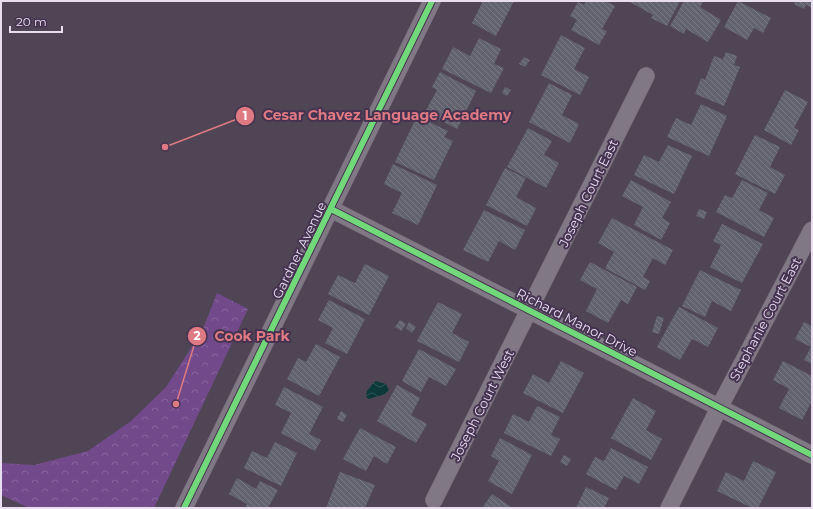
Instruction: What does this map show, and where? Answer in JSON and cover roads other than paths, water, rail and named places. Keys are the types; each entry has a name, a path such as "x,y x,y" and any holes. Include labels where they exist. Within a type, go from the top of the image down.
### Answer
{"street":[{"name":"Gardner Avenue","path":"184,508 432,1"},
{"name":"Joseph Court East","path":"530,310 646,76"},
{"name":"Richard Manor Drive","path":"331,208 812,455"},
{"name":"Stephanie Court East","path":"669,508 719,408 812,230"},
{"name":"Joseph Court West","path":"434,500 530,310"}],"water":[{"path":"376,381 386,384 389,390 385,394 369,399 366,397 367,391"}],"place":[{"name":"Cesar Chavez Language Academy","path":"165,147"},
{"name":"Cook Park","path":"176,404"}]}
